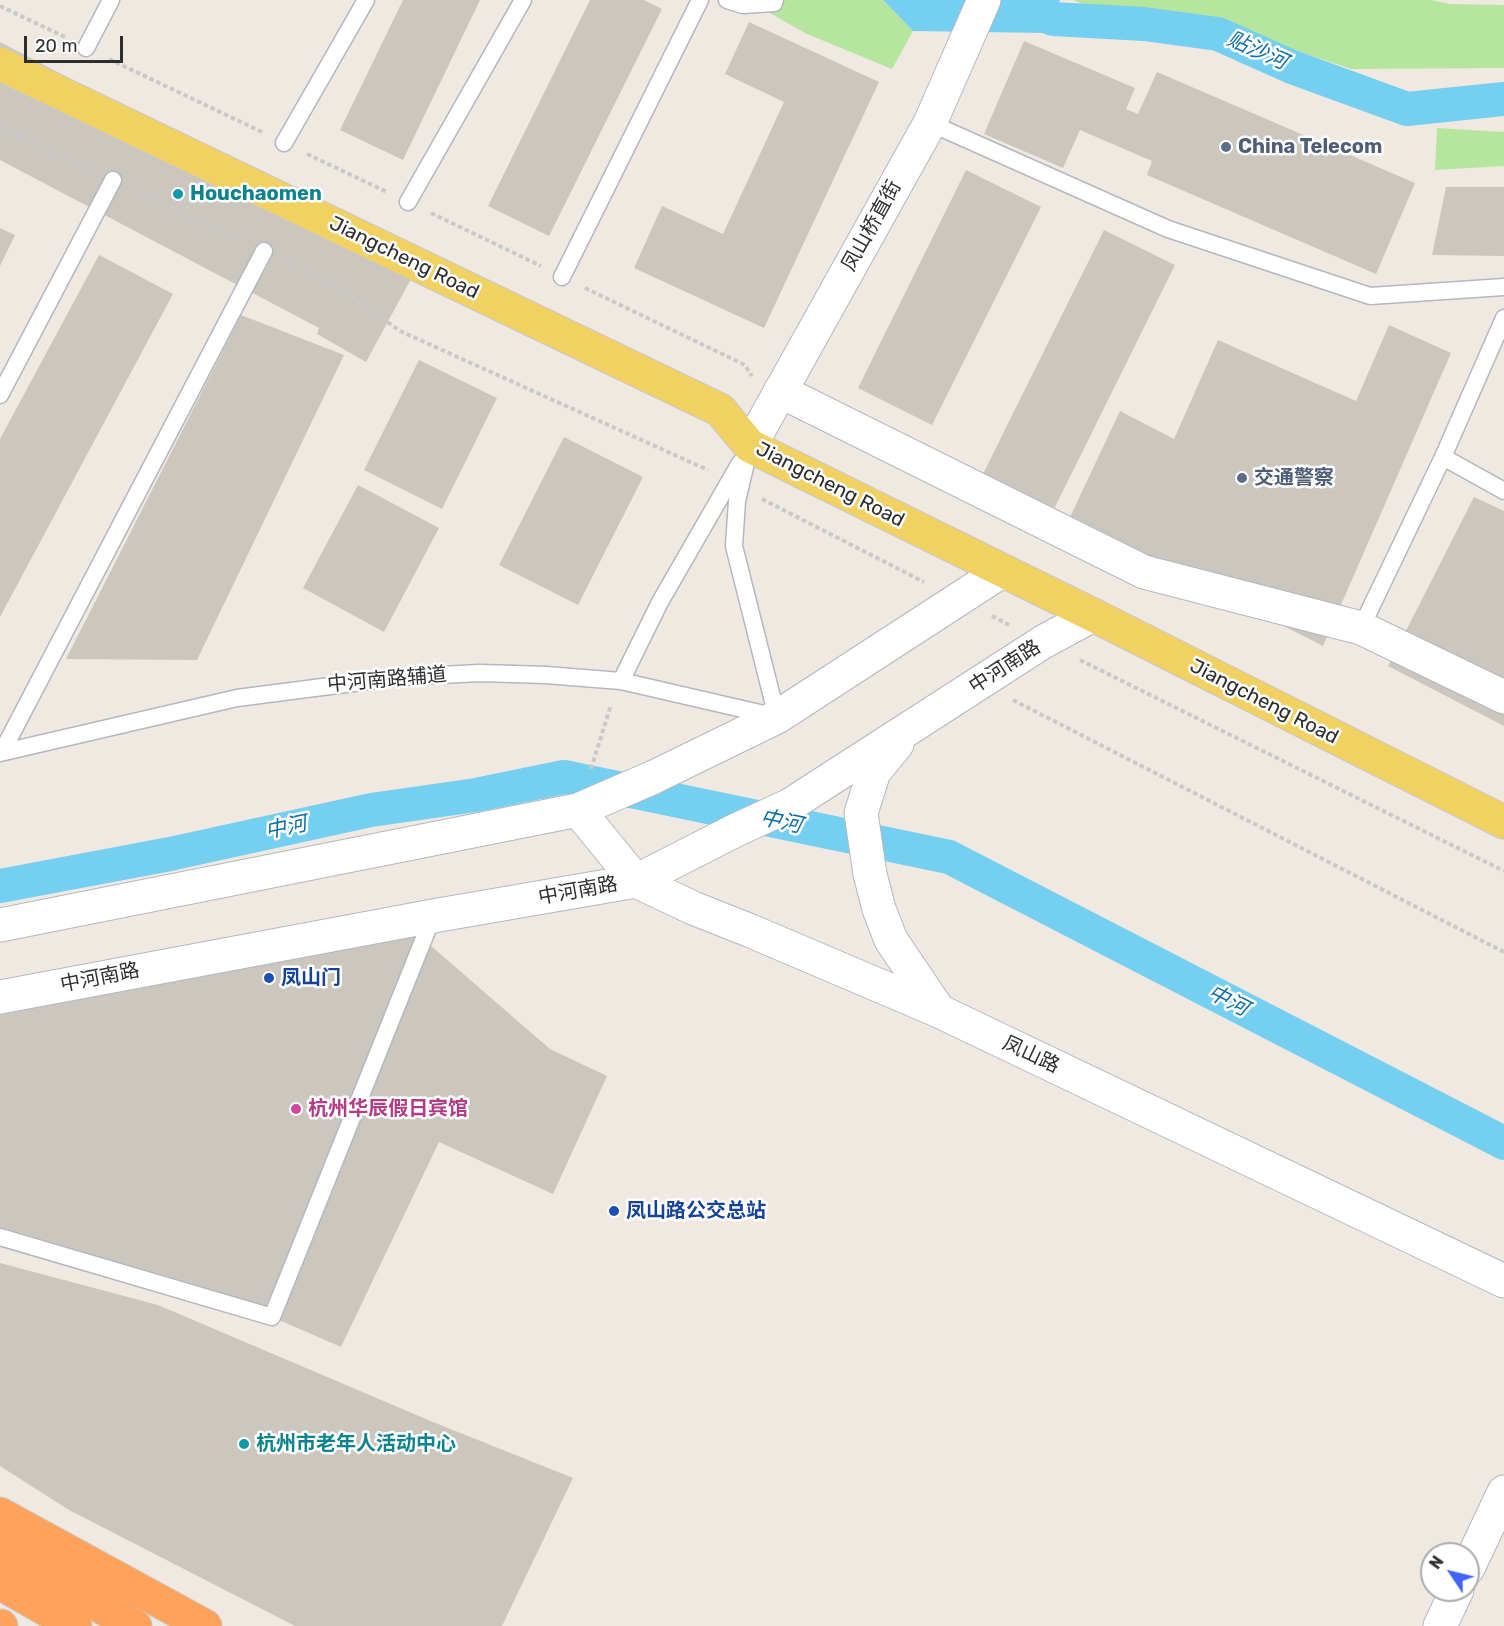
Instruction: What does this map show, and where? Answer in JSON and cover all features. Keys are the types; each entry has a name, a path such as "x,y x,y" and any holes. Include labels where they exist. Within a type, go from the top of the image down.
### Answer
{"highway":[{"path":"0,1514 206,1626"},
{"path":"0,1550 135,1626"},
{"path":"0,1583 75,1626"}],"main road":[{"name":"Jiangcheng Road","path":"0,64 720,410 750,446 1093,615 1504,822"}],"street":[{"name":"凤山桥直街","path":"750,446 930,123 984,0"},
{"path":"780,391 1144,572 1361,628 1504,697"},
{"path":"0,925 587,796 654,777 777,717 1002,571"},
{"name":"中河南路","path":"0,997 433,916 636,881 790,805 1043,642 1093,615"},
{"path":"911,726 874,772 861,813 870,874 879,909 891,940 939,1011"},
{"name":"凤山路","path":"587,796 636,881 693,908 752,930 939,1011 1504,1281"},
{"path":"1480,1543 1504,1492"},
{"path":"1440,1626 1451,1602"}],"lane":[{"path":"86,48 111,0"},
{"path":"284,143 366,0"},
{"path":"408,202 523,0"},
{"path":"562,277 700,0"},
{"path":"727,0 742,5 774,3 775,0"},
{"path":"930,123 1168,229 1370,296 1504,287"},
{"path":"0,395 113,180"},
{"path":"1,753 264,251"},
{"path":"1361,628 1443,457 1504,318"},
{"path":"621,681 660,602 750,446"},
{"path":"750,446 736,501 734,546 777,717"},
{"path":"1443,457 1504,491"},
{"name":"中河南路辅道","path":"1,753 237,698 400,677 480,673 621,681 777,717"},
{"path":"0,1238 272,1317 433,916"}],"path":[{"path":"981,684 1504,952"},
{"path":"587,796 605,720"}],"green space":[{"path":"747,0 883,0 913,31 892,69 807,34"},
{"path":"1073,0 1431,0 1450,4 1504,5 1504,68 1351,69 1213,23 1107,13"},
{"path":"1437,128 1504,132 1504,166 1435,170"}],"water":[{"path":"883,0 1060,0 1048,33 913,31"}],"building":[{"path":"403,0 480,0 403,160 340,130"},
{"path":"590,0 644,0 662,9 549,236 488,206"},
{"path":"749,22 879,82 764,328 634,268 662,206 723,234 784,102 725,74"},
{"name":"China Telecom","path":"1024,41 1135,88 1126,109 1138,114 1157,72 1415,183 1376,274 1147,175 1152,161 1080,130 1063,168 984,134"},
{"name":"Houchaomen","path":"0,42 372,236 424,255 366,362 317,334 319,328 0,160"},
{"path":"966,170 1041,207 932,425 858,388"},
{"path":"1446,187 1504,187 1504,256 1432,255"},
{"path":"0,228 15,235 0,266"},
{"path":"1104,230 1175,265 1053,511 982,476"},
{"path":"99,255 173,294 0,617 0,439"},
{"path":"241,315 344,355 197,660 66,659"},
{"name":"交通警察","path":"1389,325 1451,353 1323,646 1070,517 1120,411 1174,439 1218,340 1356,401"},
{"path":"419,360 497,398 442,509 364,470"},
{"path":"564,437 643,477 578,605 499,565"},
{"path":"358,485 439,528 384,632 303,588"},
{"path":"1474,497 1504,511 1504,726 1388,666"},
{"name":"杭州华辰假日宾馆","path":"433,916 423,939 550,1049 607,1076 553,1194 439,1142 341,1347 272,1317 0,1237 0,997"},
{"name":"杭州市老年人活动中心","path":"0,1263 158,1305 433,1422 573,1478 502,1626 295,1626 69,1510 0,1466"}],"waterway":[{"name":"贴沙河","path":"1006,0 1053,19 1144,24 1218,34 1292,67 1407,109 1504,99"},
{"name":"中河","path":"0,886 170,854 371,810 476,795 564,777 949,857 1504,1143"}],"place":[{"name":"China Telecom","path":"1226,147"},
{"name":"Houchaomen","path":"178,194"},
{"name":"交通警察","path":"1242,478"},
{"name":"凤山门","path":"269,978"},
{"name":"杭州华辰假日宾馆","path":"296,1109"},
{"name":"凤山路公交总站","path":"614,1211"},
{"name":"杭州市老年人活动中心","path":"244,1444"}]}
